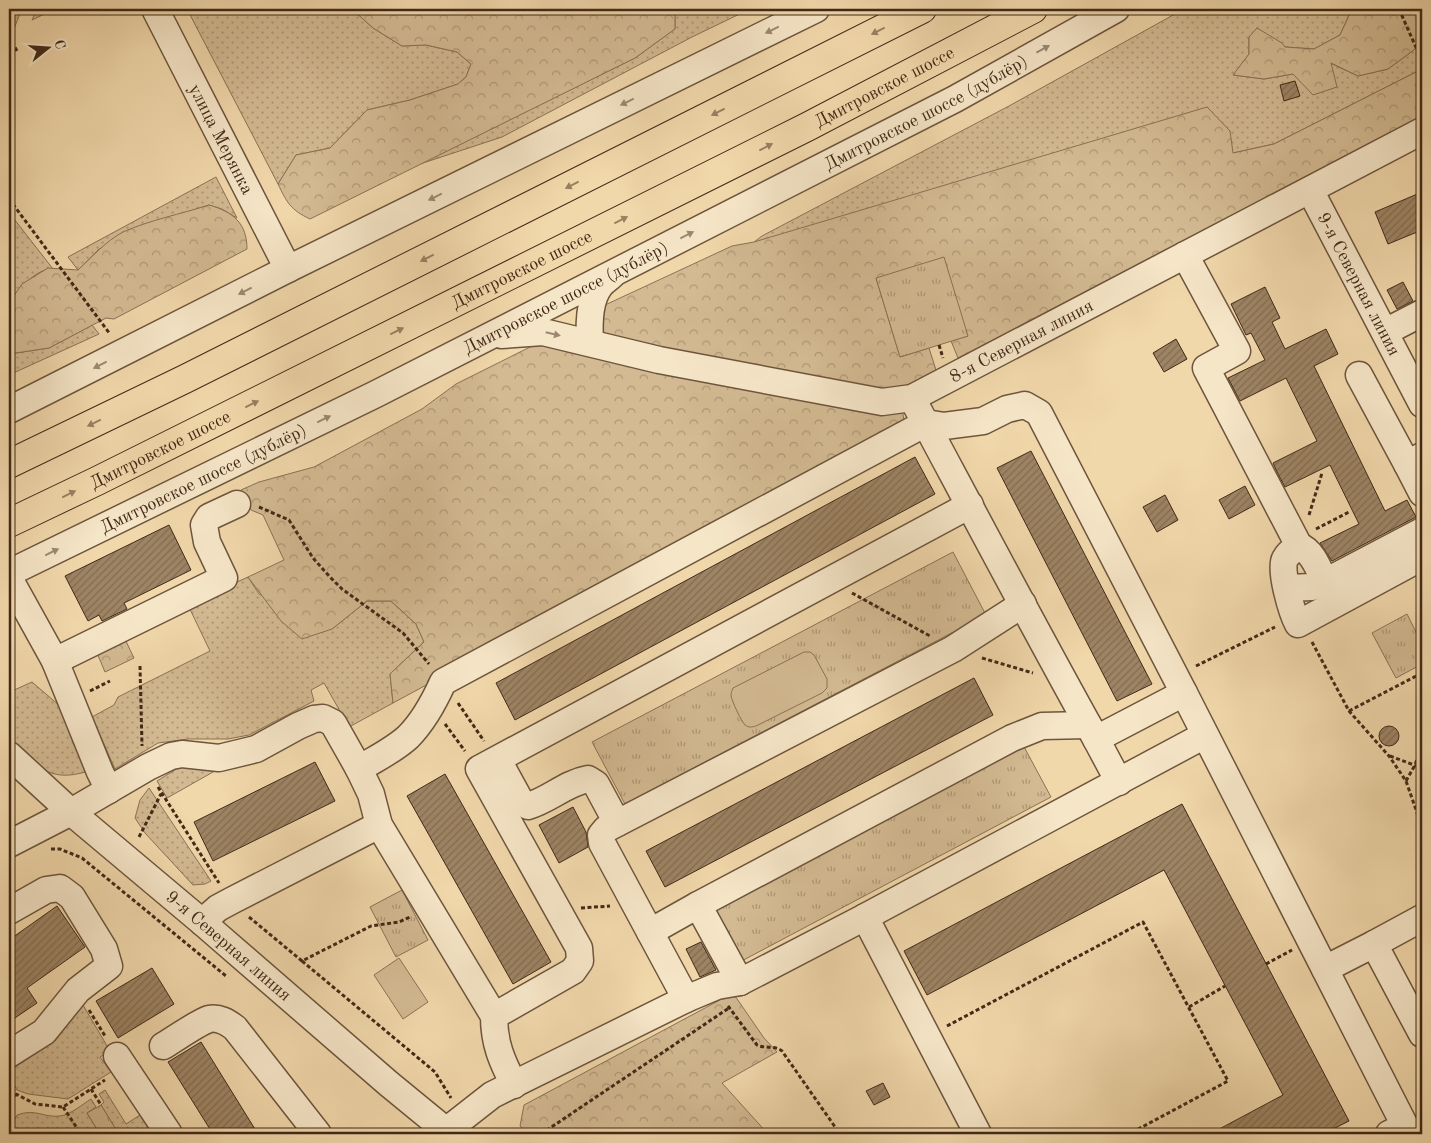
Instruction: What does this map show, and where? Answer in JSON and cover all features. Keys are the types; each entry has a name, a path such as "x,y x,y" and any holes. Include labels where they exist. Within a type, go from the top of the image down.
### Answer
{"highway":[{"path":"9,464 185,379 922,9"},
{"name":"Дмитровское шоссе","path":"9,523 208,426 798,131 1033,9"}],"street":[{"name":"улица Мерянка","path":"155,9 288,269"},
{"path":"9,410 288,269 816,9"},
{"name":"Дмитровское шоссе (дублёр)","path":"9,573 376,394 955,99 1116,9"},
{"name":"8-я Северная линия","path":"488,336 543,332 590,342 607,349 659,360 882,402 912,398 1422,131"},
{"name":"9-я Северная линия","path":"1310,190 1422,404"},
{"path":"1185,255 1237,352 1206,368 1325,582"},
{"path":"590,342 588,323 598,288 615,272"},
{"path":"1385,332 1422,313"},
{"path":"1359,374 1415,460 1422,493"},
{"path":"912,398 1119,782"},
{"path":"359,769 406,738 420,724 432,706 443,682 926,423 944,426 983,422 1006,409 1025,405 1039,413 1206,735 1405,1126 1389,1134"},
{"path":"55,661 224,578 207,542 204,525 209,517 237,504"},
{"path":"489,765 828,580 970,505"},
{"path":"1287,588 1312,587 1325,582 1422,531"},
{"path":"1301,541 1288,554 1282,566 1292,613 1300,623 1422,557"},
{"path":"9,578 55,661 109,790"},
{"path":"686,999 602,843 601,835 606,829 953,650 1022,604"},
{"path":"650,932 1012,738 1042,726 1092,732 1179,684"},
{"path":"9,844 71,812 170,756 182,754 218,758 256,749 314,719 323,718 333,723 371,794 379,825 494,1016 494,1034 499,1055 514,1085"},
{"path":"733,992 865,917 1206,735"},
{"name":"9-я Северная линия","path":"9,755 71,812 448,1133"},
{"path":"489,765 522,802 528,806 579,780 588,779 596,784 617,823"},
{"path":"489,765 579,948 580,961 573,971 494,1016"},
{"path":"202,922 218,908 230,901 379,825"},
{"path":"9,911 46,890 60,888 72,897 104,949 109,966 78,990 44,1032 9,1054"},
{"path":"698,906 733,992"},
{"path":"865,917 978,1134"},
{"path":"1325,969 1422,918"},
{"path":"1374,944 1422,1034"},
{"path":"448,1133 492,1095 686,999 717,986 733,992"},
{"path":"163,1046 208,1019 218,1019 226,1022 234,1028 318,1134"},
{"path":"121,1062 169,1134"}],"path":[{"path":"1399,9 1422,62"},
{"path":"9,36 18,53"},
{"path":"9,199 110,334"},
{"path":"1301,541 1322,472"},
{"path":"237,504 248,503 290,520 313,558 329,576 342,589 403,633 443,682 489,765"},
{"path":"1301,541 1349,512"},
{"path":"1179,684 1284,623 1300,623 1350,711 1388,756 1406,781 1422,827"},
{"path":"140,666 142,754"},
{"path":"1350,711 1422,673"},
{"path":"432,706 489,765"},
{"path":"1406,781 1415,765 1422,744"},
{"path":"1388,756 1422,768"},
{"path":"139,837 161,794"},
{"path":"45,850 60,850 82,858 230,979"},
{"path":"927,1037 1143,922 1228,1081 1129,1134"},
{"path":"1266,964 1310,940"},
{"path":"302,961 435,1072 452,1099"},
{"path":"1188,1007 1225,986"},
{"path":"9,1082 16,1094 35,1104 63,1107 91,1089 121,1062 78,990"},
{"path":"541,1134 729,1008 733,992"},
{"path":"729,1008 757,1045 763,1048 776,1047 782,1051 840,1134"},
{"path":"91,1089 101,1104"},
{"path":"9,1108 16,1094"},
{"path":"63,1107 81,1134"}],"green space":[{"path":"9,9 22,9 13,31 9,23"},
{"path":"37,9 55,9 32,20"},
{"path":"87,9 125,9 101,15"},
{"path":"187,9 352,9 373,28 402,46 426,45 457,52 471,64 466,77 458,84 410,100 367,110 330,148 296,155 278,184"},
{"path":"352,9 675,9 675,29 635,58 310,219 290,205 278,184 296,155 330,148 367,110 410,100 458,84 466,77 471,64 457,52 426,45 402,46 373,28"},
{"path":"675,9 750,9 692,37 502,137 420,164 635,58 675,29"},
{"path":"1184,9 1352,9 1340,35 1314,49 1285,47 1249,37 1249,54 1234,75 1264,79 1293,74 1330,63 1358,76 1388,69 1422,44 1422,69 1274,144 754,242 762,236 1009,106"},
{"path":"1352,9 1422,9 1422,44 1388,69 1358,76 1331,63 1337,87 1313,95 1293,74 1264,79 1233,75 1249,54 1249,37 1257,28 1282,43 1285,47 1314,49 1340,35"},
{"path":"1422,69 1422,116 958,358 951,341 968,336 876,278 900,357 929,348 936,370 911,385 902,409 905,426 393,703 390,674 424,642 416,624 391,601 367,601 332,629 302,639 281,621 248,577 284,560 263,515 251,510 241,490 259,482 314,467 422,409 456,384 536,344 564,341 605,305 732,246 754,242 1207,107 1230,131 1233,153 1274,144"},
{"path":"216,177 237,218 222,209 209,205 181,214 99,249 78,270 68,257"},
{"path":"209,205 225,211 237,220 244,232 247,249 114,319 106,318 49,348 9,354 9,303 22,284 48,268 78,270 105,245 123,232"},
{"path":"9,214 53,269 40,272 34,276 22,286 9,303"},
{"path":"944,257 968,336 900,357 876,278"},
{"path":"92,325 99,334 9,375 9,354 49,348"},
{"path":"953,552 986,615 625,804 592,742"},
{"path":"248,577 259,594 332,629 367,601 391,601 416,624 424,642 390,674 393,703 349,727 324,683 311,690 314,701 249,735 228,739 188,739 158,743 115,769 92,717 114,705 118,697 210,651 187,603 236,580 237,582"},
{"path":"1407,614 1422,644 1422,664 1396,678 1372,633"},
{"path":"123,635 134,658 105,672 97,653"},
{"path":"804,652 810,652 814,655 827,679 827,688 822,693 756,726 749,727 745,725 731,696 733,688"},
{"path":"32,682 67,712 89,771 63,775 44,770 9,739 9,687 12,691"},
{"path":"1022,743 1051,797 736,964 708,910"},
{"path":"229,763 167,798 157,781 183,765"},
{"path":"149,788 211,881 205,884 193,885 145,833 135,818 140,800"},
{"path":"402,890 428,940 396,957 370,907"},
{"path":"399,958 428,1002 403,1019 374,975"},
{"path":"733,993 764,1038 777,1052 722,1083 768,1134 528,1134 520,1126 524,1105"},
{"path":"83,1005 110,1051 100,1057 111,1072 68,1099 28,1094 17,1090 9,1076 9,1071 55,1041"},
{"path":"105,1090 126,1124 140,1115 152,1134 104,1134 115,1128 101,1105 104,1102 99,1094"},
{"path":"91,1099 96,1107 87,1113 100,1134 9,1134 9,1129 17,1115 29,1112 60,1116 72,1112"},
{"path":"101,1105 115,1128 104,1134 100,1134 87,1113"}],"building":[{"path":"1295,81 1300,96 1284,101 1280,85"},
{"path":"1422,192 1422,230 1388,244 1375,212"},
{"path":"1403,282 1413,301 1397,309 1387,290"},
{"path":"1265,287 1280,318 1272,322 1285,349 1326,329 1338,354 1314,366 1385,511 1407,500 1416,517 1332,561 1320,543 1359,524 1330,465 1285,487 1278,474 1273,463 1317,441 1286,378 1240,401 1228,378 1265,360 1251,333 1246,335 1231,304"},
{"path":"1176,339 1187,359 1164,372 1153,353"},
{"path":"1031,451 1152,684 1117,701 997,468"},
{"path":"915,457 935,494 515,720 496,683"},
{"path":"1245,486 1255,505 1229,519 1219,500"},
{"path":"1165,495 1178,520 1157,532 1143,507"},
{"path":"169,525 191,570 124,603 127,609 102,621 99,615 88,621 65,576"},
{"path":"974,678 993,715 665,887 646,851"},
{"path":"1389,726 1396,729 1399,736 1396,743 1389,746 1382,743 1379,736 1382,729"},
{"path":"315,762 335,801 213,861 194,822"},
{"path":"445,774 551,962 513,984 407,796"},
{"path":"1182,804 1349,1121 1323,1134 1210,1134 1283,1095 1164,870 927,995 904,951"},
{"path":"573,807 586,832 588,847 559,863 539,825"},
{"path":"57,906 85,947 27,988 37,1003 9,1022 9,940"},
{"path":"701,942 716,970 700,977 686,949"},
{"path":"152,968 174,1004 118,1038 96,1001"},
{"path":"201,1042 258,1134 213,1134 168,1062"},
{"path":"883,1083 890,1097 874,1105 866,1091"}]}
